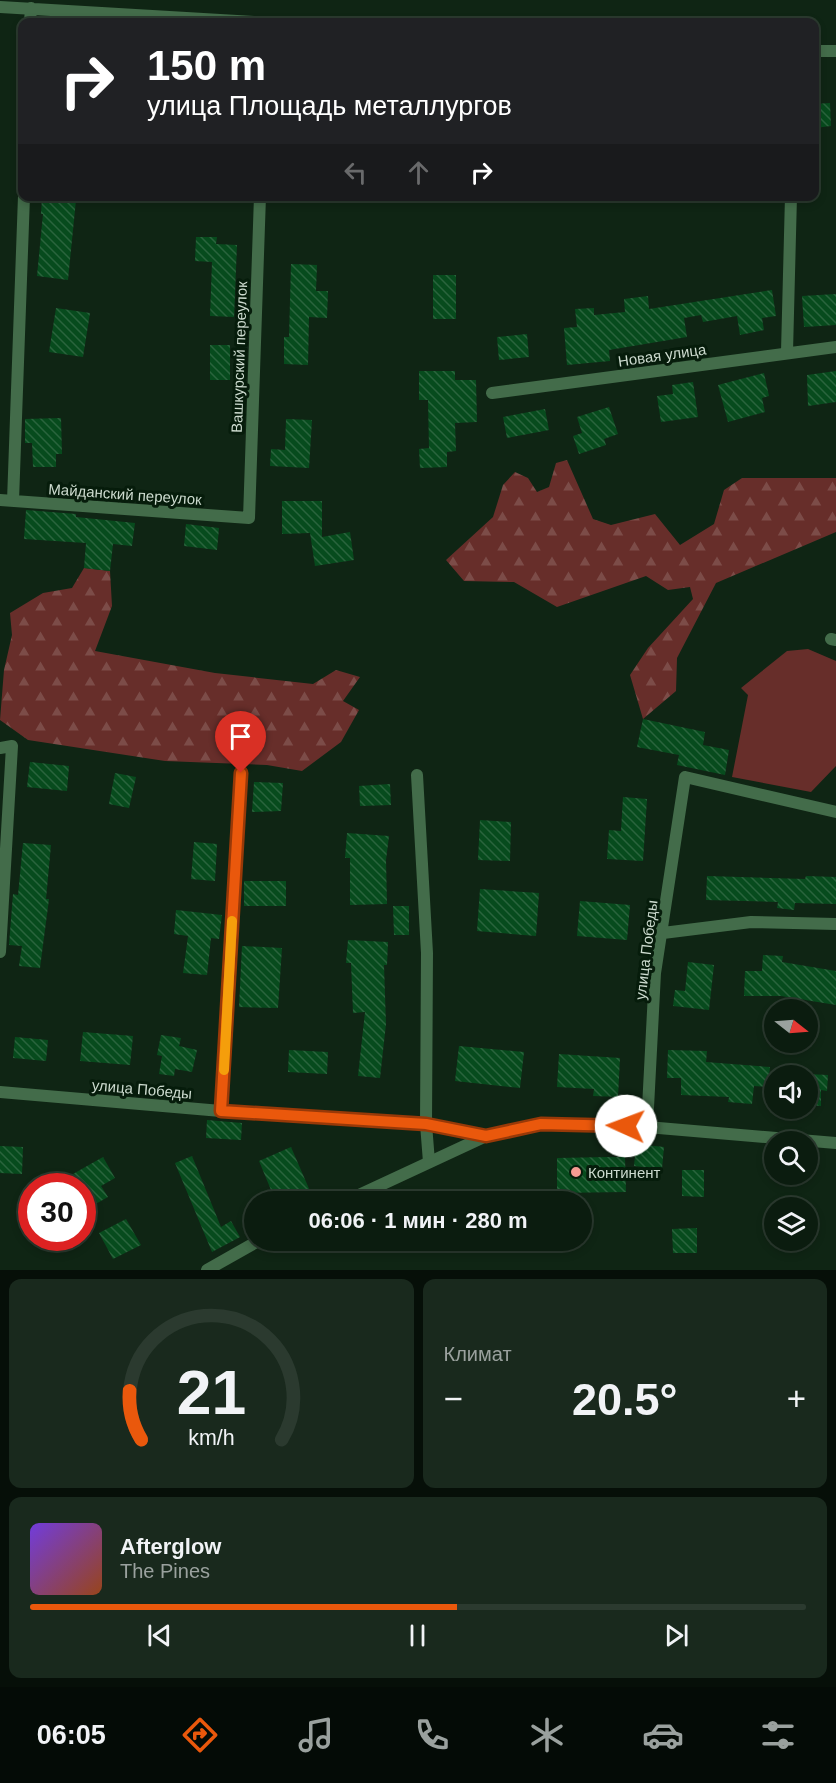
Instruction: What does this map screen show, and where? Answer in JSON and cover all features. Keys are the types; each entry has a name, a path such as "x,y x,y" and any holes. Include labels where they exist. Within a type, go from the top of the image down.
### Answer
{"street":[{"path":"0,7 190,18"},
{"path":"30,18 31,8"},
{"path":"819,51 836,51"},
{"path":"6,500 24,201"},
{"name":"Вашкурский переулок","path":"249,518 260,201"},
{"path":"787,352 791,201"},
{"name":"Новая улица","path":"492,393 836,347"},
{"name":"Майданский переулок","path":"6,500 249,518"},
{"path":"0,952 6,747"},
{"path":"221,1111 241,773"},
{"path":"417,775 427,952 426,1124 429,1162"},
{"name":"улица Победы","path":"646,1127 655,973 663,933 685,777 836,812"},
{"path":"663,933 751,922 836,924"},
{"name":"улица Победы","path":"0,1092 221,1111 426,1124 486,1136 541,1124 646,1127 836,1143"},
{"path":"367,1191 486,1136"},
{"path":"207,1270 244,1249"}],"green space":[{"path":"567,460 593,519 611,525 655,514 680,545 714,524 724,490 742,478 836,478 836,532 716,583 677,658 676,691 643,719 630,675 648,648 693,599 690,587 668,590 646,576 557,607 514,582 464,581 446,560 493,517 503,485 515,472 528,478 537,492 549,487 556,463"},
{"path":"84,568 110,571 112,606 95,651 215,673 313,684 336,670 360,677 343,701 359,710 341,742 302,771 267,765 165,761 28,740 0,720 4,670 12,635 10,613 43,593 72,588"},
{"path":"808,649 836,661 836,766 811,792 732,777 748,695 741,688 787,651"}],"building":[{"path":"830,103 831,126 819,127 819,104"},
{"path":"42,201 76,201 68,280 37,276 43,214 41,214"},
{"path":"196,237 217,237 216,244 237,245 234,317 210,316 212,262 195,261"},
{"path":"291,264 317,265 316,291 328,291 327,318 309,317 308,365 284,364 284,337 289,337"},
{"path":"433,275 456,275 456,319 433,319"},
{"path":"772,290 776,316 762,318 764,330 740,335 737,316 703,322 701,315 684,318 687,337 609,350 610,361 567,365 564,328 577,327 575,309 594,308 594,315 625,312 624,299 648,296 649,309"},
{"path":"836,294 836,325 804,327 802,296"},
{"path":"56,308 90,313 83,357 49,352"},
{"path":"527,334 529,357 499,360 497,337"},
{"path":"210,345 230,345 230,380 210,380"},
{"path":"419,371 455,371 455,380 476,380 477,422 455,423 456,451 447,452 447,467 420,468 419,449 429,448 428,400 419,400"},
{"path":"836,371 836,402 808,406 807,375"},
{"path":"764,373 769,396 762,398 765,412 728,422 718,385"},
{"path":"693,382 698,417 661,422 657,396 673,394 672,385"},
{"path":"609,407 618,434 604,439 606,445 579,454 573,436 582,433 577,417"},
{"path":"545,409 549,430 507,438 503,417"},
{"path":"61,418 62,454 56,454 56,467 33,467 32,443 25,443 25,419"},
{"path":"286,419 312,420 309,468 270,466 271,449 285,450"},
{"path":"282,501 322,501 322,537 350,532 354,560 315,566 310,533 282,534"},
{"path":"26,510 76,514 76,517 135,523 132,546 113,544 110,571 84,568 86,543 24,539"},
{"path":"186,524 219,528 217,550 184,546"},
{"path":"643,719 705,732 703,745 729,750 725,775 677,765 679,755 637,747"},
{"path":"30,762 69,766 67,791 27,787"},
{"path":"115,773 136,777 129,808 109,804"},
{"path":"254,782 283,783 281,811 252,812"},
{"path":"390,784 391,805 360,806 359,786"},
{"path":"623,797 647,799 643,861 607,859 609,830 621,831"},
{"path":"480,820 511,822 510,861 478,860"},
{"path":"347,833 389,836 386,860 387,904 350,905 350,858 345,858"},
{"path":"194,842 217,844 215,881 191,879"},
{"path":"23,843 51,845 46,899 49,899 40,968 19,966 22,946 9,945 13,894 18,895"},
{"path":"707,876 805,879 806,876 836,877 836,904 795,903 794,910 777,908 778,902 706,900"},
{"path":"244,881 286,881 286,906 244,906"},
{"path":"480,889 539,893 536,936 477,931"},
{"path":"580,901 630,905 627,940 577,936"},
{"path":"393,906 409,906 409,935 394,935"},
{"path":"176,910 222,915 219,939 211,938 207,975 183,973 188,936 174,934"},
{"path":"348,940 388,942 387,965 384,965 386,1024 380,1078 358,1076 365,1012 353,1013 351,963 346,963"},
{"path":"242,946 282,948 278,1008 239,1007"},
{"path":"763,955 783,956 782,962 836,971 836,1005 818,1002 818,999 744,996 745,971 762,971"},
{"path":"688,962 714,965 709,1010 673,1006 675,990 685,991"},
{"path":"83,1032 133,1036 130,1065 80,1061"},
{"path":"161,1035 181,1038 179,1046 197,1050 192,1072 175,1069 174,1076 159,1074 162,1056 157,1055"},
{"path":"15,1037 48,1040 46,1061 13,1058"},
{"path":"459,1046 524,1052 520,1088 455,1081"},
{"path":"289,1050 328,1052 327,1074 288,1072"},
{"path":"668,1050 707,1051 706,1062 764,1067 764,1087 754,1086 752,1104 728,1102 729,1097 681,1095 681,1078 667,1078"},
{"path":"559,1054 620,1058 618,1097 593,1096 594,1089 557,1087"},
{"path":"818,1075 828,1075 827,1091 821,1090 821,1106 818,1106"},
{"path":"207,1120 242,1123 241,1140 206,1138"},
{"path":"636,1144 664,1147 662,1169 634,1166"},
{"path":"0,1146 23,1147 22,1173 0,1173"},
{"path":"291,1147 310,1191 271,1191 259,1161"},
{"path":"192,1156 221,1227 231,1221 240,1237 212,1252 175,1163"},
{"path":"103,1157 115,1178 101,1186 108,1197 96,1204 96,1173 75,1173"},
{"path":"625,1157 626,1192 557,1191 557,1158"},
{"path":"682,1170 704,1170 704,1197 682,1196"},
{"path":"126,1219 141,1245 113,1259 99,1233"},
{"path":"697,1228 697,1253 673,1253 672,1229"}],"slow traffic":[{"path":"224,1070 232,921"}],"place":[{"name":"Континент","path":"576,1172"}],"route":[{"path":"241,773 221,1111 426,1124 486,1136 541,1124 626,1126"}]}
